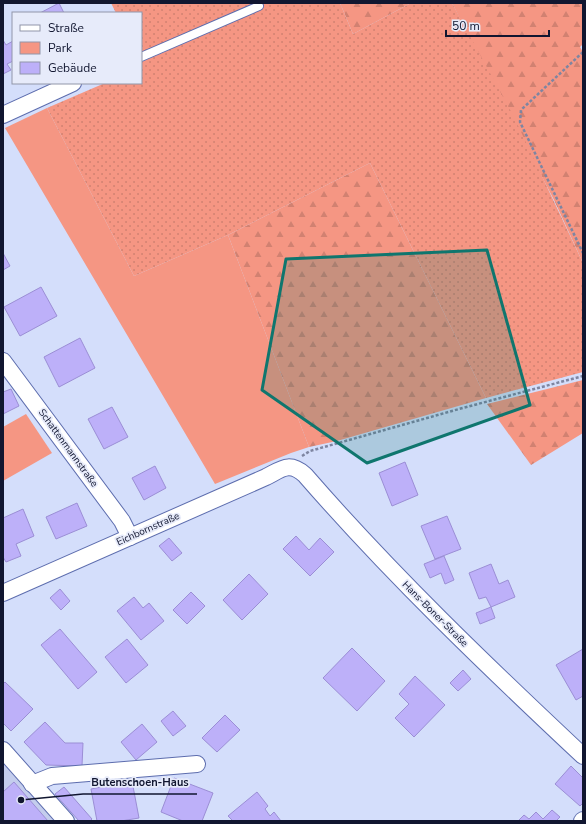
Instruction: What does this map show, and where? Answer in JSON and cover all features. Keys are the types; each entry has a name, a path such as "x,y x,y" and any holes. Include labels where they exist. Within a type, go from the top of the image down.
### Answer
{"street":[{"path":"3,115 70,84"},
{"name":"Schattenmannstraße","path":"3,361 122,520 130,536"},
{"name":"Eichbornstraße","path":"3,593 266,476 285,468 293,467"},
{"name":"Hans-Boner-Straße","path":"293,467 305,475 393,572 583,756"},
{"path":"3,750 66,821"},
{"path":"32,784 52,776 197,764"}],"lane":[{"path":"142,57 259,6"}],"path":[{"path":"583,52 521,110 520,122 583,253"},
{"path":"293,467 297,459 310,452 459,409 583,376"}],"highlighted area":[{"path":"487,250 530,405 367,463 262,390 286,259"}],"shaded area":[{"path":"6,762 57,821 3,821 3,763"}],"green space":[{"path":"111,3 258,3 142,53 142,12 116,12"},
{"path":"258,3 340,3 353,34 411,3 452,3 514,117 583,263 583,372 486,398 370,163 228,235 134,276 47,108 103,84 142,84 142,62 260,10"},
{"path":"340,3 411,3 353,34"},
{"path":"452,3 583,3 583,44 580,47 583,52 583,263 554,200"},
{"path":"47,108 134,276 228,235 309,447 215,484 5,128"},
{"path":"370,163 486,398 337,441 309,447 228,235"},
{"path":"583,380 583,433 531,465 487,404"},
{"path":"26,414 52,453 3,481 3,427"}],"building":[{"path":"59,3 64,12 42,12"},
{"path":"3,40 6,45 12,42 12,62 7,64 11,70 3,74"},
{"path":"3,253 10,266 3,270"},
{"path":"41,287 57,316 20,336 4,307"},
{"path":"80,338 95,368 59,387 44,357"},
{"path":"11,389 19,406 3,414 3,392"},
{"path":"112,407 128,437 104,449 88,419"},
{"path":"405,462 418,495 392,506 379,473"},
{"path":"155,466 166,488 144,500 132,478"},
{"path":"77,503 87,526 56,539 46,517"},
{"path":"23,509 34,536 16,544 21,556 6,562 3,557 3,518"},
{"path":"447,516 461,549 435,559 421,526"},
{"path":"296,536 309,550 320,538 334,552 310,576 283,549"},
{"path":"169,538 182,553 172,561 159,546"},
{"path":"444,556 454,580 445,584 441,573 430,578 424,564"},
{"path":"491,564 499,584 508,580 515,597 491,607 486,597 479,599 469,573"},
{"path":"249,574 268,594 242,620 223,600"},
{"path":"60,589 70,601 61,610 50,598"},
{"path":"191,592 205,606 187,624 173,610"},
{"path":"134,597 143,608 149,603 164,621 141,640 117,611"},
{"path":"491,607 495,618 480,624 476,613"},
{"path":"60,629 97,672 78,689 41,645"},
{"path":"127,639 148,665 126,683 105,657"},
{"path":"352,648 385,681 357,711 323,678"},
{"path":"583,649 583,696 576,700 556,665"},
{"path":"463,670 471,679 458,691 450,683"},
{"path":"415,676 445,705 414,737 395,718 409,704 399,694"},
{"path":"5,682 33,709 11,731 3,723 3,684"},
{"path":"173,711 186,726 173,736 161,721"},
{"path":"225,715 240,730 217,752 202,738"},
{"path":"45,722 65,743 83,743 82,766 46,765 24,742"},
{"path":"142,724 157,742 136,760 121,742"},
{"path":"571,766 583,778 583,803 580,806 555,784"},
{"path":"174,778 213,793 202,821 183,821 161,812"},
{"path":"132,781 139,818 121,821 97,821 91,789"},
{"path":"14,782 48,821 3,821 3,792"},
{"path":"64,787 92,819 90,821 79,821 55,794"},
{"path":"257,792 268,806 265,809 270,816 274,812 281,821 233,821 228,816"},
{"path":"552,810 560,817 556,821 518,821 524,815 529,819 536,812 543,819"}],"place":[{"name":"Butenschoen-Haus","path":"21,800"}]}
